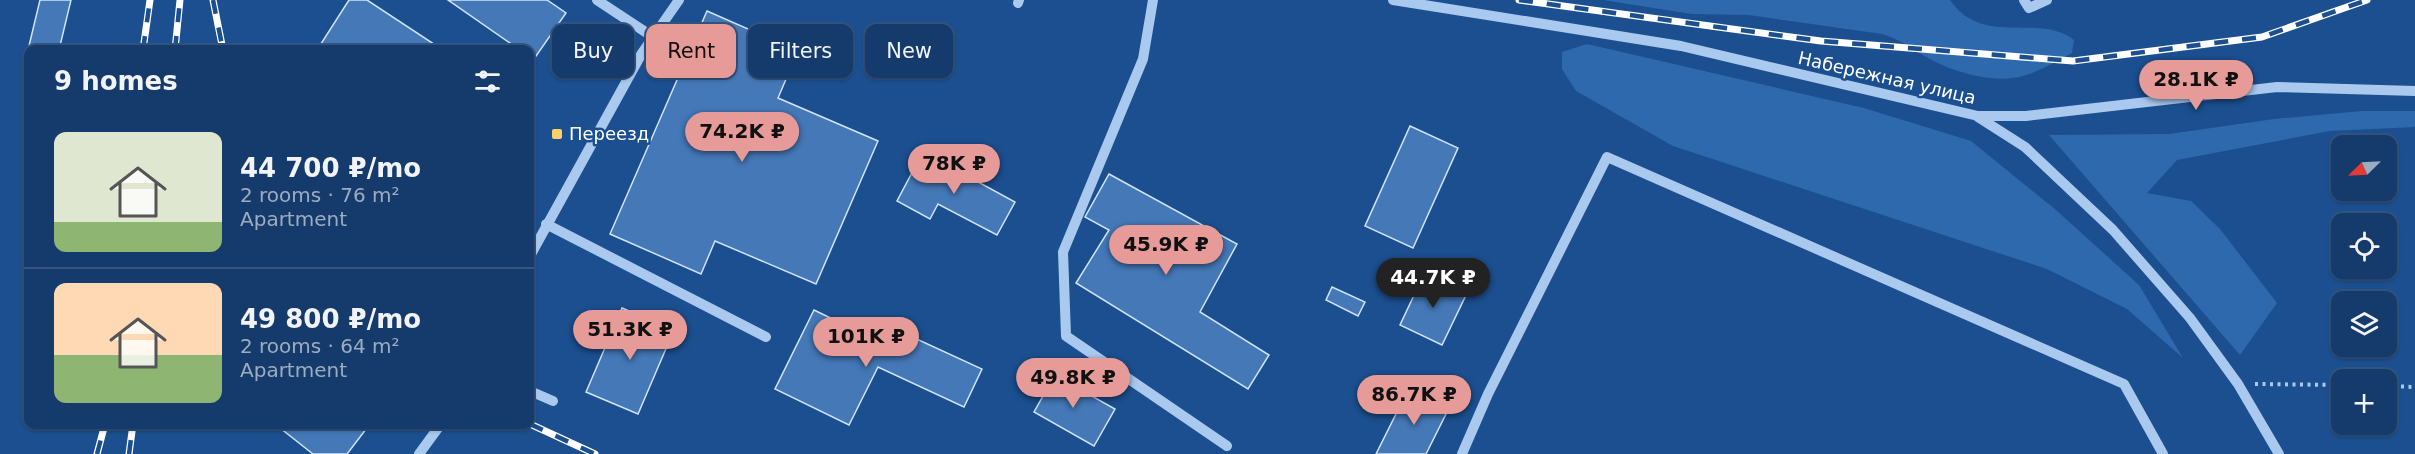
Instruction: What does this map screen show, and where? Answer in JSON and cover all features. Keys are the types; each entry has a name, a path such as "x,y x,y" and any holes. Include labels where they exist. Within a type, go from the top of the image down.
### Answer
{"street":[{"path":"597,0 646,33"},
{"path":"663,24 679,0"},
{"path":"1153,0 1143,59 1063,252 1066,336 1227,446"},
{"name":"Набережная улица","path":"1393,0 1681,46 1978,116 2026,116 2277,87 2415,92"},
{"path":"2024,0 2029,8 2048,0"},
{"path":"534,248 646,50"},
{"path":"1978,116 2025,147 2113,230 2190,318 2238,384 2279,454"},
{"path":"1462,454 1488,394 1607,157 2124,384 2163,454"},
{"path":"546,224 766,337"},
{"path":"534,393 553,401"},
{"path":"419,454 437,429"}],"path":[{"path":"2238,384 2331,386"},
{"path":"2397,386 2415,387"}],"shaded area":[{"path":"1603,0 1950,0 1963,14 1978,23 2044,29 2060,32 2074,40 2072,53 2044,68 2016,78 1993,78 1971,75 1949,68 1882,34 1749,15 1692,14"},
{"path":"1587,44 1864,108 1971,141 2056,210 2139,285 2183,358 2127,309 2047,269 1673,146 1576,91 1562,69 1562,52"},
{"path":"2362,111 2415,111 2415,127 2330,131 2177,160 2147,193 2191,201 2220,229 2277,303 2240,355 2049,135 2169,134 2274,119"}],"building":[{"path":"40,0 71,0 60,45 29,45"},
{"path":"349,0 367,0 435,45 320,45"},
{"path":"448,0 547,0 566,13 558,24 552,24 552,33 534,59 534,45 513,45"},
{"path":"707,11 748,29 748,78 787,78 778,98 878,141 816,284 715,241 701,274 610,234 678,78 736,78 736,24 701,24"},
{"path":"1410,126 1458,148 1413,248 1365,226"},
{"path":"923,152 1015,202 997,235 938,204 930,219 897,201"},
{"path":"1109,174 1237,244 1200,312 1269,355 1248,389 1076,283 1109,230 1085,217"},
{"path":"1425,272 1467,293 1442,345 1400,325"},
{"path":"1332,287 1365,302 1358,316 1326,300"},
{"path":"622,308 674,330 638,414 586,392"},
{"path":"814,310 900,352 908,335 982,369 964,407 878,367 849,425 775,389"},
{"path":"1049,372 1115,409 1094,446 1034,412 1043,396 1037,393"},
{"path":"1409,388 1449,408 1426,454 1376,454"},
{"path":"281,429 366,429 347,454 313,454"}],"railway":[{"path":"144,45 150,0"},
{"path":"176,45 180,0"},
{"path":"213,0 222,45"},
{"path":"1519,0 1821,41 2073,61 2262,37 2367,0"},
{"path":"534,426 595,454"},
{"path":"97,454 104,429"},
{"path":"129,454 132,429"}],"place":[{"name":"Переезд","path":"557,134"}]}
